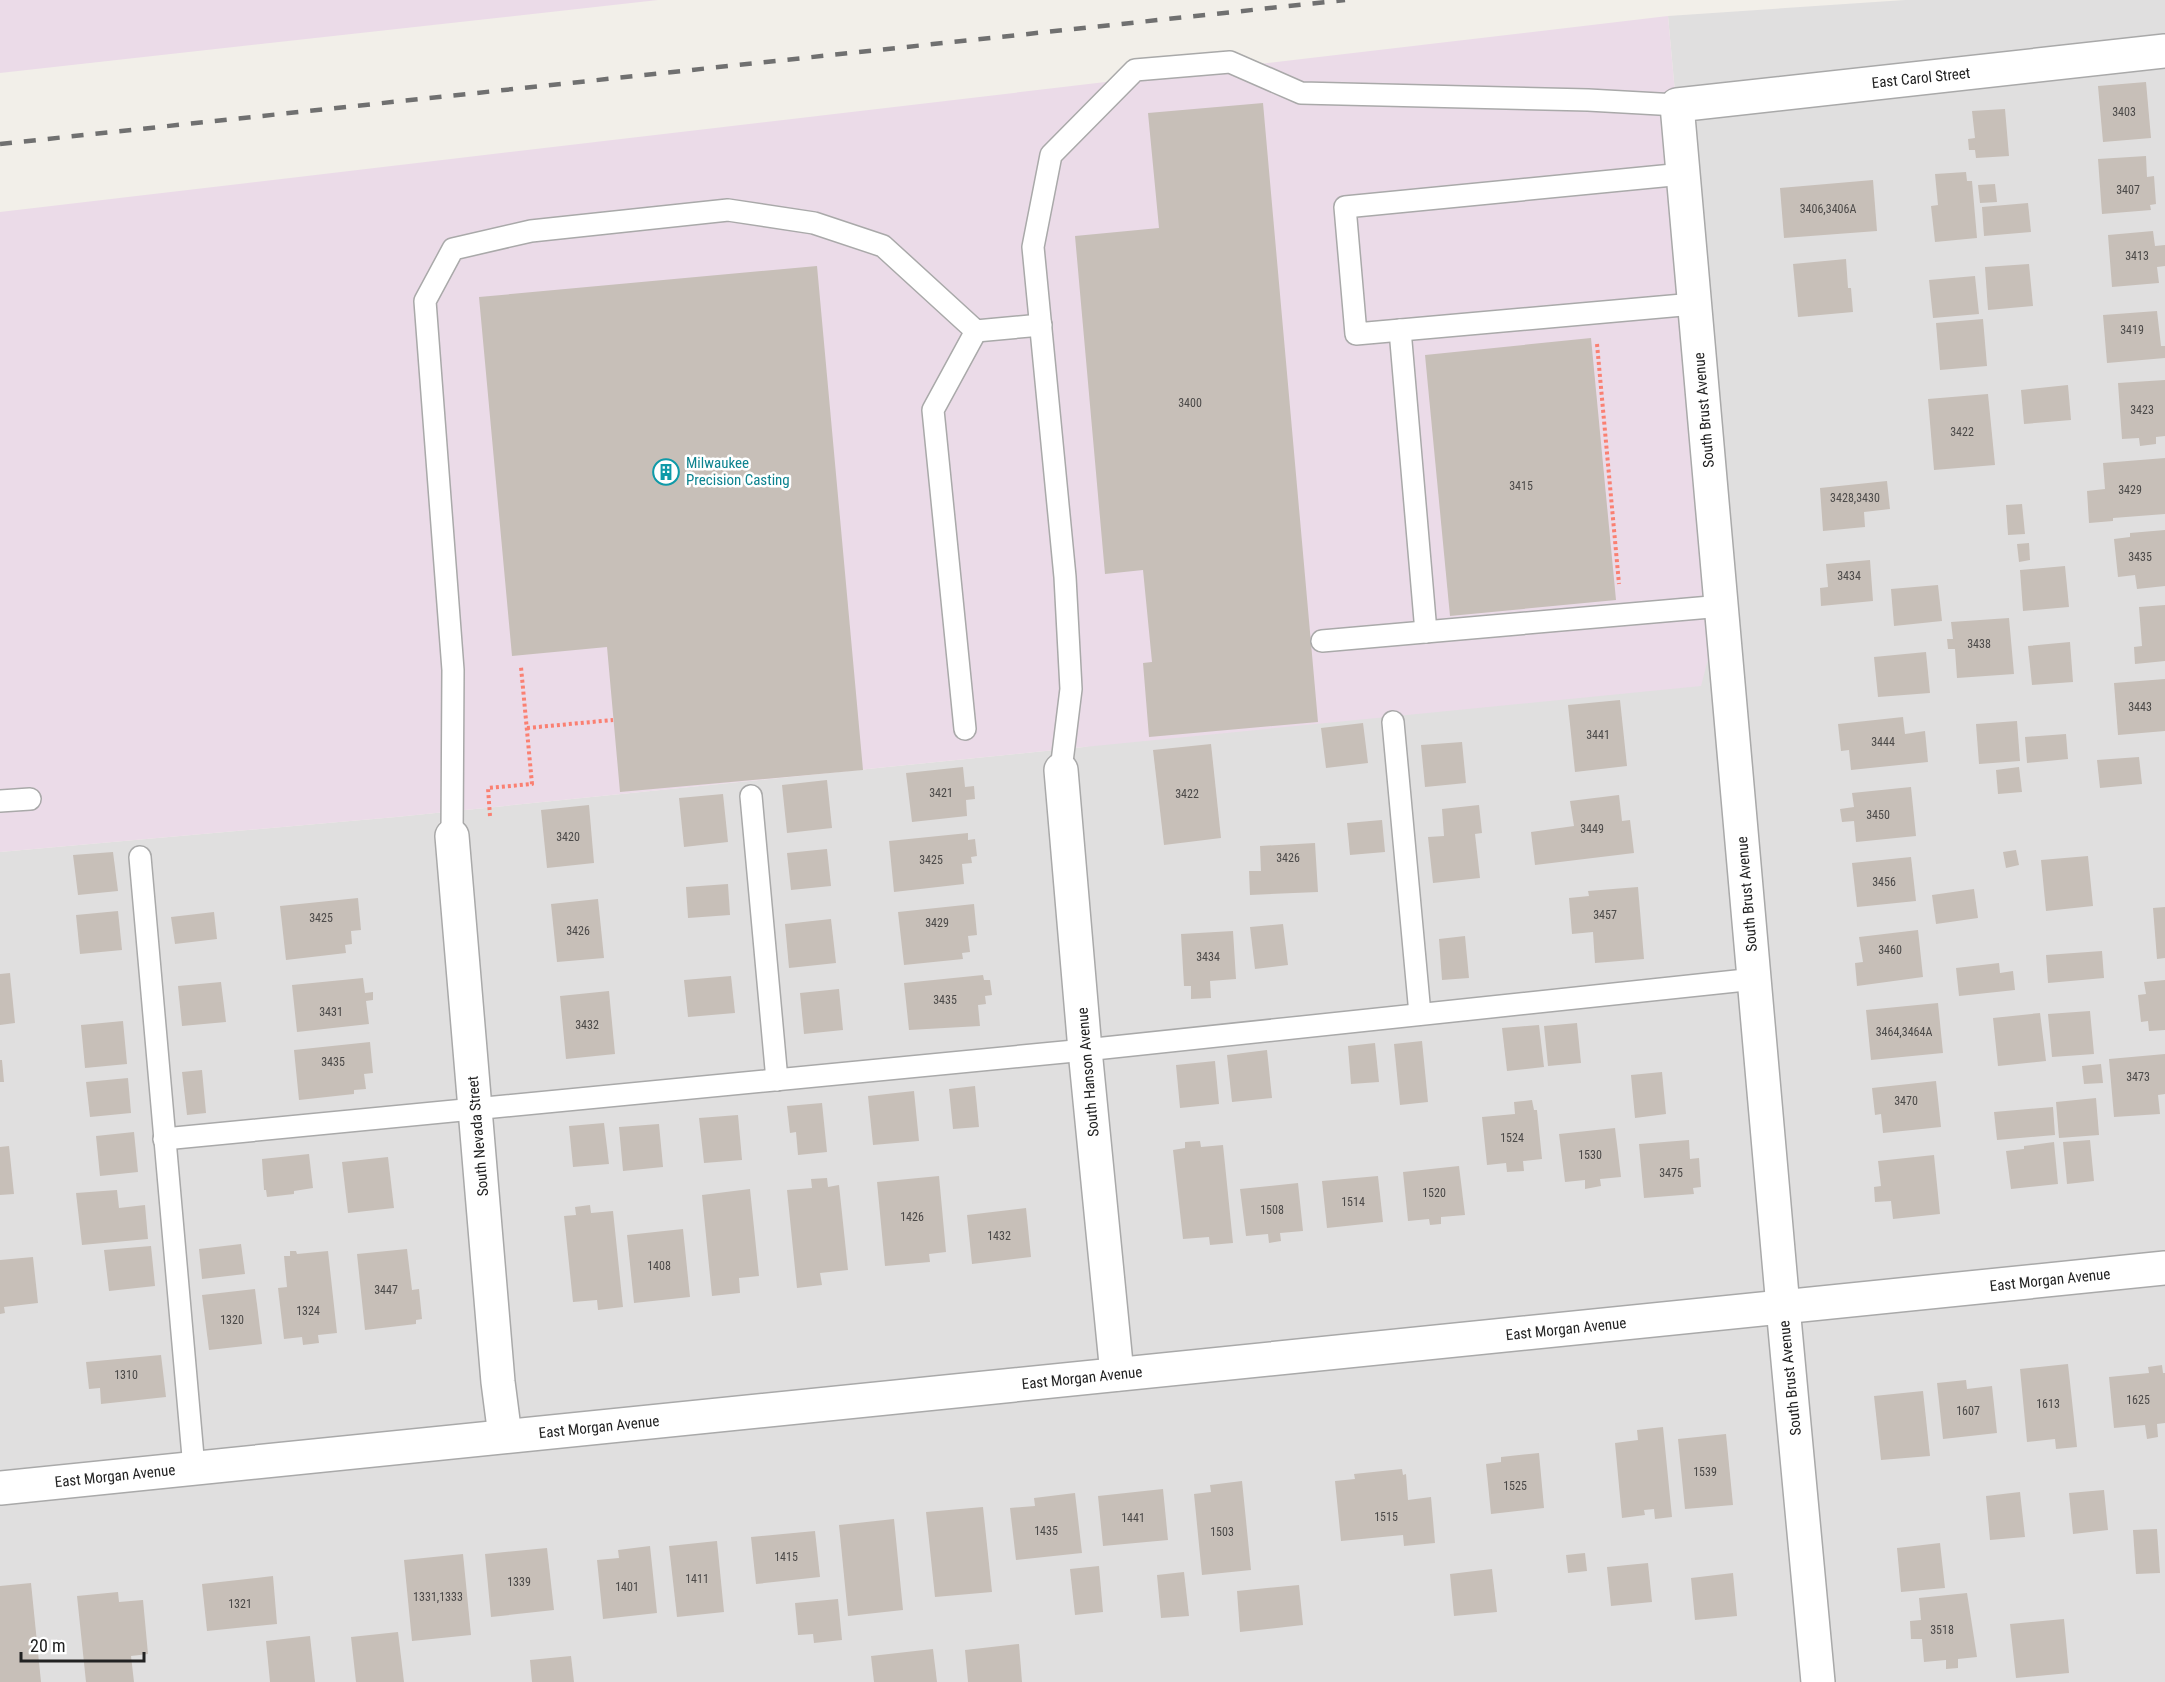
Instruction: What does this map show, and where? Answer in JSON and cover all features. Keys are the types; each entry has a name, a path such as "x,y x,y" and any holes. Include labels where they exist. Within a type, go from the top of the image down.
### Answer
{"street":[{"name":"East Carol Street","path":"1677,105 2165,51"},
{"name":"South Brust Avenue","path":"1677,105 1818,1682"},
{"name":"South Hanson Avenue","path":"1061,770 1085,1050 1117,1374"},
{"name":"South Nevada Street","path":"452,836 504,1437"},
{"name":"East Morgan Avenue","path":"0,1488 2165,1268"}],"lane":[{"path":"1061,770 1071,689 1065,577 1033,246 1051,155 1135,70 1230,62 1301,93 1588,100 1677,105"},
{"path":"1683,174 1346,207 1356,334 1694,304"},
{"path":"452,836 453,670 425,302 453,249 531,231 729,210 814,223 883,246 976,331 1041,325"},
{"path":"1400,330 1425,632"},
{"path":"965,729 933,410 976,331"},
{"path":"1322,641 1722,606"},
{"path":"1393,722 1420,1014"},
{"path":"751,796 777,1080"},
{"path":"0,801 30,799"},
{"path":"140,857 194,1468"},
{"path":"164,1140 1085,1050 1755,979"}],"path":[{"path":"1594,312 1622,615"},
{"path":"490,816 488,788 532,784 521,667"},
{"path":"527,728 613,720"}],"shaded area":[{"path":"0,0 658,0 0,73"},
{"path":"1905,0 2165,0 2165,1682 0,1682 0,852 396,817 1084,747 1722,606 1668,16"},
{"path":"1668,16 1722,606 1701,686 396,817 0,852 0,212"}],"building":[{"path":"2146,82 2151,138 2103,142 2098,86"},
{"path":"1263,103 1318,722 1149,737 1143,663 1152,662 1143,570 1105,574 1075,236 1159,228 1148,113"},
{"path":"2005,109 2009,156 1976,158 1975,150 1969,150 1968,139 1975,138 1972,111"},
{"path":"2146,156 2147,177 2154,176 2156,204 2150,205 2151,210 2102,214 2098,159"},
{"path":"1966,172 1967,181 1972,181 1977,238 1935,242 1931,206 1938,205 1935,174"},
{"path":"1873,180 1877,231 1784,238 1780,188"},
{"path":"1995,184 1997,202 1980,203 1978,185"},
{"path":"2028,203 2031,232 1984,236 1982,207"},
{"path":"2153,231 2155,246 2165,245 2165,266 2157,267 2159,283 2112,287 2108,235"},
{"path":"1846,259 1848,288 1851,288 1853,312 1798,317 1793,264"},
{"path":"2029,264 2033,306 1988,310 1985,267"},
{"name":"Milwaukee Precision Casting","path":"817,266 863,770 620,792 607,647 512,656 479,297"},
{"path":"1975,276 1979,314 1933,318 1929,280"},
{"path":"2157,311 2161,346 2165,346 2165,358 2107,363 2103,315"},
{"path":"1983,319 1987,366 1940,370 1936,323"},
{"path":"1591,338 1616,600 1450,616 1425,355"},
{"path":"2165,380 2165,436 2156,437 2156,444 2140,446 2139,438 2122,439 2118,383"},
{"path":"2068,385 2071,420 2024,424 2021,390"},
{"path":"1988,394 1995,465 1934,470 1928,399"},
{"path":"2165,458 2165,514 2113,518 2113,521 2089,523 2087,491 2105,489 2103,463"},
{"path":"1887,481 1890,509 1864,512 1865,527 1823,531 1820,488"},
{"path":"2022,504 2025,534 2008,535 2006,505"},
{"path":"2165,530 2165,586 2137,589 2135,575 2118,577 2114,539 2130,537 2130,533"},
{"path":"2029,543 2030,560 2019,562 2017,544"},
{"path":"1870,560 1873,601 1821,606 1820,588 1828,587 1826,564"},
{"path":"2065,566 2069,607 2023,611 2020,570"},
{"path":"1938,585 1942,621 1894,626 1891,589"},
{"path":"2165,605 2165,661 2135,664 2134,647 2142,646 2139,607"},
{"path":"2009,618 2014,674 1957,678 1955,649 1948,649 1947,639 1953,639 1951,622"},
{"path":"2070,642 2073,682 2032,685 2028,646"},
{"path":"1926,652 1930,693 1878,697 1874,657"},
{"path":"2165,679 2165,731 2118,735 2114,683"},
{"path":"1620,700 1627,766 1575,772 1568,705"},
{"path":"1903,717 1905,734 1925,731 1928,762 1851,770 1849,750 1841,751 1838,724"},
{"path":"2017,721 2020,761 1979,764 1976,724"},
{"path":"1363,723 1368,763 1326,768 1321,728"},
{"path":"2066,734 2068,759 2027,763 2025,737"},
{"path":"1462,742 1466,783 1425,787 1421,745"},
{"path":"1211,744 1221,838 1164,845 1153,750"},
{"path":"2139,757 2142,784 2100,788 2097,760"},
{"path":"963,767 965,787 974,786 975,799 966,800 967,816 912,822 906,773"},
{"path":"2019,767 2022,792 1998,794 1996,770"},
{"path":"827,780 832,828 787,833 782,785"},
{"path":"1911,787 1916,836 1856,842 1854,821 1842,822 1840,809 1854,807 1852,793"},
{"path":"723,794 728,842 684,847 679,798"},
{"path":"1619,795 1622,821 1630,820 1634,853 1535,865 1531,832 1574,826 1570,801"},
{"path":"589,805 594,863 547,868 541,810"},
{"path":"1479,805 1482,833 1475,834 1480,878 1433,883 1428,837 1444,836 1442,809"},
{"path":"1382,820 1385,852 1350,855 1347,823"},
{"path":"968,833 968,840 975,839 977,856 971,857 972,863 962,864 964,884 894,892 889,841"},
{"path":"1315,843 1318,892 1250,895 1249,871 1261,871 1260,846"},
{"path":"827,849 831,886 791,890 787,853"},
{"path":"2016,850 2019,865 2006,868 2003,852"},
{"path":"113,852 118,891 78,895 73,855"},
{"path":"2088,856 2093,906 2046,911 2041,860"},
{"path":"1911,857 1916,901 1857,907 1852,863"},
{"path":"728,884 730,915 688,918 686,887"},
{"path":"1638,887 1644,959 1595,963 1593,932 1572,934 1569,898 1589,896 1588,891"},
{"path":"1974,889 1978,918 1936,924 1932,895"},
{"path":"358,898 361,930 351,931 352,944 345,945 346,953 286,960 280,906"},
{"path":"598,899 604,958 557,962 551,904"},
{"path":"974,904 977,935 968,936 970,952 962,953 963,959 904,965 898,912"},
{"path":"2165,907 2165,958 2157,959 2153,908"},
{"path":"118,911 122,950 80,954 76,915"},
{"path":"214,912 217,939 175,944 171,917"},
{"path":"831,919 836,963 789,968 785,924"},
{"path":"1283,924 1288,965 1255,969 1250,927"},
{"path":"1918,930 1923,977 1857,986 1855,963 1863,962 1859,937"},
{"path":"1233,931 1236,979 1210,981 1211,998 1191,999 1191,986 1184,986 1181,934"},
{"path":"1465,936 1469,978 1442,980 1439,939"},
{"path":"2102,951 2104,978 2048,983 2046,955"},
{"path":"1999,963 2000,973 2013,971 2015,990 1959,996 1956,968"},
{"path":"10,973 15,1023 0,1025 0,974"},
{"path":"983,975 984,980 990,980 992,995 985,996 986,1004 978,1005 980,1026 909,1030 904,983"},
{"path":"731,976 735,1013 688,1017 684,980"},
{"path":"363,978 365,993 373,992 373,1000 366,1001 369,1024 297,1032 292,985"},
{"path":"2165,980 2165,1030 2149,1031 2148,1021 2141,1022 2138,995 2146,994 2144,982"},
{"path":"221,982 226,1022 182,1026 178,986"},
{"path":"839,989 843,1030 804,1034 800,993"},
{"path":"609,991 615,1054 566,1059 560,996"},
{"path":"1938,1003 1943,1053 1871,1060 1866,1010"},
{"path":"2090,1011 2094,1054 2052,1057 2048,1014"},
{"path":"2040,1013 2046,1061 1998,1066 1993,1018"},
{"path":"123,1021 127,1064 85,1068 81,1025"},
{"path":"1577,1023 1581,1063 1548,1066 1544,1026"},
{"path":"1539,1025 1544,1067 1507,1071 1502,1028"},
{"path":"1422,1041 1428,1102 1400,1105 1394,1044"},
{"path":"370,1042 373,1073 364,1074 366,1089 354,1090 354,1094 299,1100 294,1050"},
{"path":"1375,1043 1379,1082 1351,1084 1348,1046"},
{"path":"1267,1050 1272,1098 1232,1102 1227,1055"},
{"path":"2165,1054 2165,1094 2158,1095 2160,1114 2114,1117 2109,1059"},
{"path":"0,1060 2,1060 4,1082 0,1082"},
{"path":"1215,1061 1219,1104 1180,1108 1176,1065"},
{"path":"2101,1064 2103,1083 2084,1084 2082,1066"},
{"path":"202,1070 206,1113 187,1115 182,1072"},
{"path":"1662,1072 1666,1114 1635,1118 1631,1075"},
{"path":"128,1078 131,1113 90,1117 86,1082"},
{"path":"1936,1081 1941,1127 1883,1133 1881,1114 1875,1115 1872,1088"},
{"path":"975,1086 979,1127 953,1129 949,1089"},
{"path":"914,1091 919,1141 873,1145 868,1096"},
{"path":"2096,1098 2099,1135 2059,1138 2056,1102"},
{"path":"1532,1100 1534,1110 1537,1110 1542,1159 1523,1161 1524,1171 1507,1172 1506,1163 1487,1165 1482,1117 1515,1114 1514,1102"},
{"path":"822,1103 827,1152 798,1155 796,1132 790,1133 787,1106"},
{"path":"2053,1107 2055,1135 1997,1140 1994,1112"},
{"path":"738,1115 742,1160 704,1163 699,1118"},
{"path":"604,1123 609,1164 573,1167 569,1126"},
{"path":"659,1124 663,1167 623,1171 619,1127"},
{"path":"1615,1128 1621,1177 1600,1179 1601,1186 1585,1189 1585,1180 1565,1182 1559,1134"},
{"path":"134,1132 138,1172 100,1176 96,1136"},
{"path":"1689,1140 1690,1159 1699,1158 1701,1187 1693,1188 1694,1194 1644,1198 1639,1144"},
{"path":"2090,1140 2094,1181 2067,1184 2063,1142"},
{"path":"1200,1141 1201,1147 1223,1145 1233,1243 1210,1245 1209,1237 1183,1239 1173,1150 1185,1148 1185,1142"},
{"path":"2054,1142 2058,1184 2011,1189 2006,1151"},
{"path":"9,1146 14,1194 0,1195 0,1147"},
{"path":"309,1154 313,1188 294,1191 294,1194 267,1197 266,1190 264,1190 262,1159"},
{"path":"1934,1155 1940,1214 1893,1219 1891,1201 1875,1202 1874,1187 1881,1186 1878,1161"},
{"path":"388,1157 394,1208 348,1213 342,1162"},
{"path":"1459,1166 1465,1215 1441,1217 1441,1224 1430,1225 1429,1219 1408,1221 1403,1172"},
{"path":"939,1176 946,1252 929,1254 930,1262 885,1266 877,1182"},
{"path":"1378,1176 1383,1222 1327,1228 1322,1181"},
{"path":"827,1178 828,1187 839,1185 848,1270 820,1273 822,1285 797,1288 787,1190 812,1188 811,1179"},
{"path":"1298,1183 1303,1231 1280,1233 1281,1241 1269,1243 1268,1234 1246,1236 1240,1189"},
{"path":"750,1189 759,1276 739,1278 740,1293 712,1296 702,1195"},
{"path":"117,1190 119,1208 145,1205 148,1239 82,1245 76,1193"},
{"path":"590,1205 591,1213 613,1211 623,1307 598,1310 597,1300 573,1302 564,1216 576,1215 575,1207"},
{"path":"1026,1208 1031,1257 972,1264 967,1215"},
{"path":"683,1229 690,1297 634,1303 627,1235"},
{"path":"241,1244 245,1274 202,1279 199,1249"},
{"path":"151,1246 155,1286 109,1291 104,1250"},
{"path":"407,1249 412,1290 419,1289 422,1319 416,1320 416,1324 365,1330 357,1254"},
{"path":"290,1251 296,1251 297,1254 328,1251 337,1333 318,1335 319,1343 303,1345 302,1337 284,1339 278,1288 287,1287 284,1256 290,1256"},
{"path":"33,1257 38,1303 4,1307 5,1313 0,1314 0,1260"},
{"path":"255,1289 262,1344 209,1350 202,1295"},
{"path":"161,1355 166,1397 101,1404 100,1388 89,1389 86,1362"},
{"path":"2068,1364 2077,1447 2056,1449 2055,1439 2027,1442 2020,1369"},
{"path":"2162,1365 2163,1373 2165,1373 2165,1423 2157,1424 2158,1437 2147,1439 2145,1425 2114,1428 2109,1377 2149,1373 2148,1367"},
{"path":"1966,1380 1967,1389 1992,1386 1997,1433 1943,1439 1937,1383"},
{"path":"1923,1391 1930,1456 1881,1460 1874,1396"},
{"path":"1663,1427 1672,1517 1655,1519 1654,1509 1644,1510 1645,1515 1622,1518 1615,1443 1638,1440 1637,1430"},
{"path":"1726,1434 1733,1505 1685,1509 1678,1439"},
{"path":"1539,1453 1544,1508 1491,1514 1486,1464 1501,1462 1501,1457"},
{"path":"1402,1469 1403,1475 1406,1474 1408,1500 1431,1497 1435,1543 1404,1546 1403,1535 1341,1541 1335,1481 1355,1479 1354,1474"},
{"path":"1242,1481 1251,1570 1202,1575 1194,1494 1211,1492 1210,1485"},
{"path":"1163,1489 1168,1540 1103,1546 1098,1496"},
{"path":"2104,1490 2108,1530 2073,1534 2069,1493"},
{"path":"2020,1492 2025,1537 1990,1540 1986,1496"},
{"path":"1075,1493 1082,1553 1016,1560 1010,1508 1035,1506 1034,1498"},
{"path":"983,1507 992,1592 935,1597 926,1512"},
{"path":"894,1519 903,1610 848,1616 839,1525"},
{"path":"2157,1529 2160,1573 2136,1574 2133,1530"},
{"path":"815,1531 820,1577 756,1584 751,1537"},
{"path":"717,1541 724,1612 677,1617 669,1546"},
{"path":"1940,1543 1945,1588 1901,1592 1897,1548"},
{"path":"650,1546 657,1613 603,1619 597,1560 619,1558 618,1550"},
{"path":"547,1548 554,1610 491,1617 485,1554"},
{"path":"1585,1553 1587,1571 1568,1573 1566,1555"},
{"path":"463,1554 471,1635 412,1641 404,1560"},
{"path":"1648,1563 1652,1602 1611,1606 1607,1567"},
{"path":"1099,1566 1103,1612 1075,1615 1070,1569"},
{"path":"1492,1569 1497,1612 1454,1616 1450,1574"},
{"path":"1184,1572 1189,1616 1161,1618 1157,1575"},
{"path":"1733,1573 1737,1616 1695,1620 1691,1578"},
{"path":"273,1576 277,1624 207,1631 202,1584"},
{"path":"31,1583 41,1682 0,1682 0,1586"},
{"path":"1299,1585 1303,1625 1240,1632 1237,1591"},
{"path":"118,1592 119,1602 143,1600 148,1654 131,1656 134,1682 86,1682 77,1596"},
{"path":"1967,1593 1977,1657 1958,1659 1958,1668 1946,1669 1946,1660 1924,1662 1922,1639 1911,1639 1910,1621 1921,1620 1919,1598"},
{"path":"838,1599 842,1640 814,1643 813,1634 798,1635 795,1603"},
{"path":"2064,1619 2069,1673 2016,1678 2010,1624"},
{"path":"398,1632 404,1682 356,1682 351,1637"},
{"path":"310,1636 315,1682 270,1682 266,1641"},
{"path":"1019,1644 1022,1682 968,1682 965,1650"},
{"path":"933,1649 937,1682 874,1682 871,1656"},
{"path":"571,1656 574,1682 532,1682 530,1660"}],"railway":[{"path":"0,144 1345,0"}],"place":[{"name":"Milwaukee Precision Casting","path":"666,472"}]}
